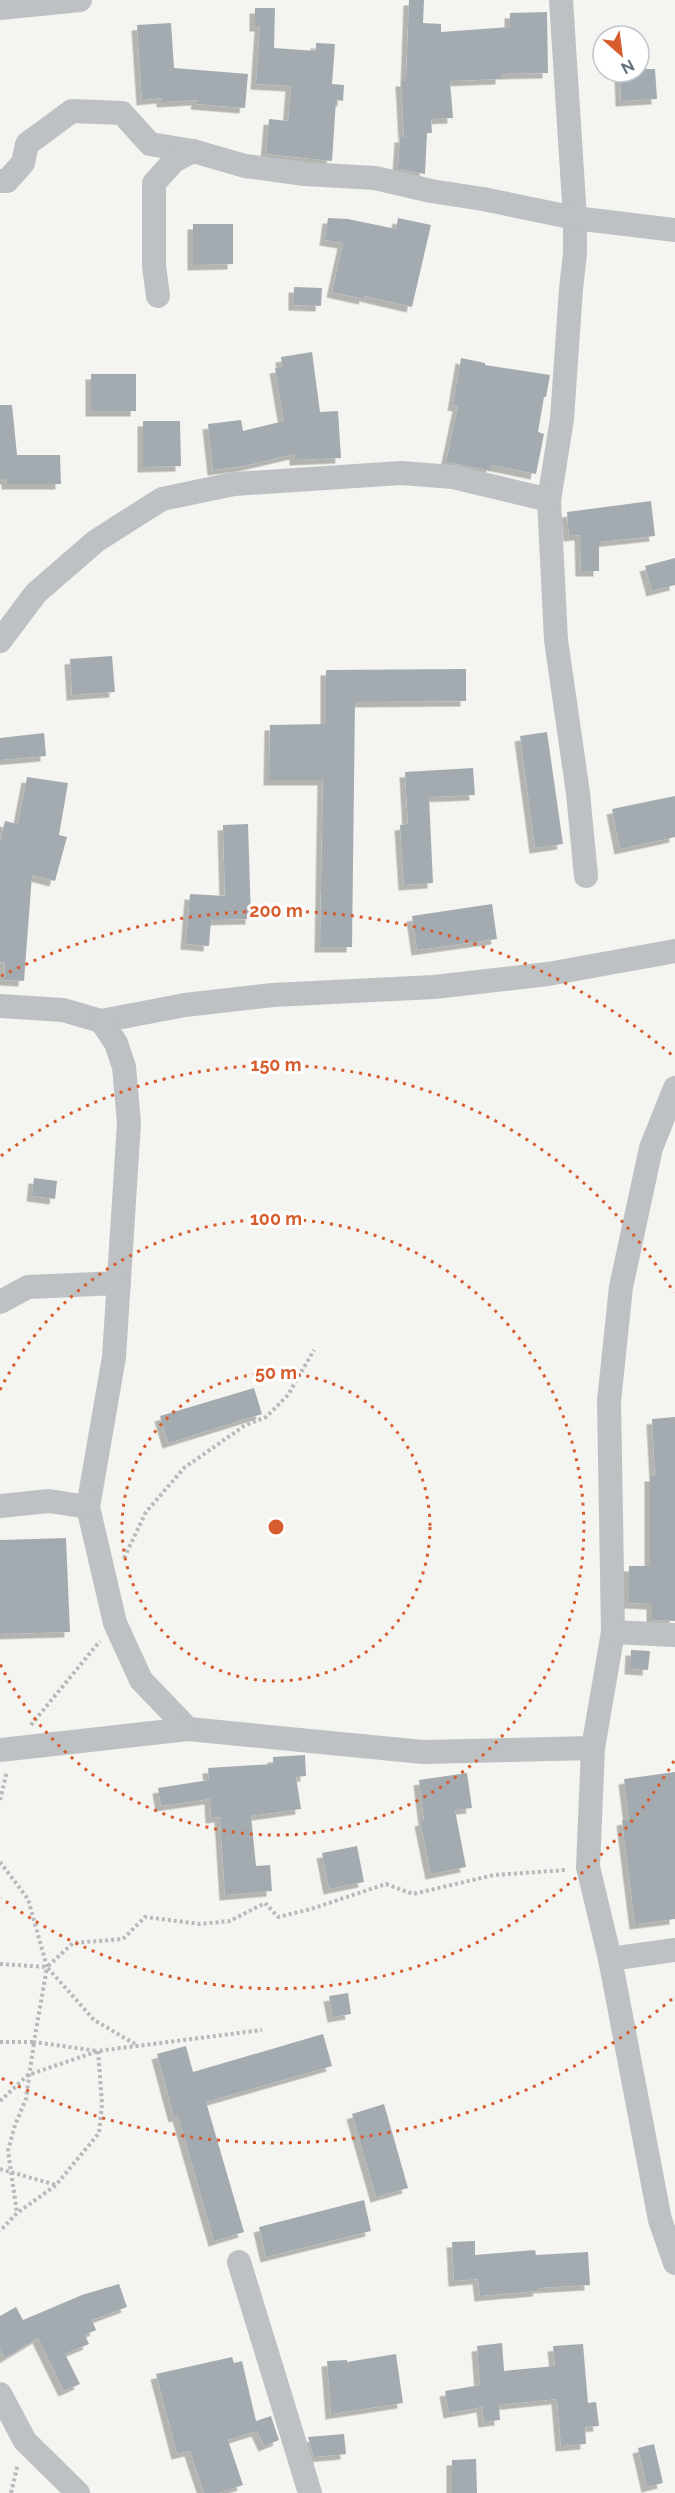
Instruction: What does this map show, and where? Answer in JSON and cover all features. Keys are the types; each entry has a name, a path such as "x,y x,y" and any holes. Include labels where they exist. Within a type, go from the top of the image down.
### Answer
{"street":[{"path":"0,8 80,0"},
{"path":"561,0 575,218 575,254 562,419 549,500 556,640 578,793 586,876"},
{"path":"0,181 7,181 23,163 27,144 72,111 122,113 150,144 193,151 244,165 305,174 375,178 575,218 675,230"},
{"path":"158,296 154,266 154,183 174,161 193,151"},
{"path":"0,641 36,593 96,541 162,499 234,484 401,473 453,477 549,500"},
{"path":"0,1006 63,1010 101,1021 185,1005 273,995 434,987 548,974 675,951"},
{"path":"101,1021 116,1043 124,1067 129,1123 114,1357 88,1507 115,1623 141,1680 188,1729"},
{"path":"675,1088 651,1148 621,1287 609,1401 613,1632 593,1748 588,1868 610,1959 660,2220 675,2263"},
{"path":"0,1302 28,1287 119,1283"},
{"path":"0,1506 49,1501 88,1507"},
{"path":"613,1632 675,1635"},
{"path":"6,1749 188,1729 423,1752 593,1748"},
{"path":"610,1959 675,1950"},
{"path":"239,2262 310,2493"},
{"path":"0,2394 25,2440 78,2493"}],"path":[{"path":"123,1564 124,1553 146,1512 184,1468 244,1426 266,1417 288,1395 315,1350"},
{"path":"0,1800 6,1749 115,1623"},
{"path":"0,1863 28,1899 46,1967 26,2098 15,2124 8,2151 17,2213"},
{"path":"46,1967 73,1943 123,1939 145,1917 200,1924 230,1921 265,1903 278,1917 311,1909 386,1884 413,1894 494,1875 588,1868"},
{"path":"0,1964 46,1967 93,2020 135,2044"},
{"path":"0,2101 28,2075 98,2051 135,2044 262,2030"},
{"path":"0,2042 34,2042 98,2051"},
{"path":"0,2231 17,2213 56,2185 99,2133 102,2104 98,2051"},
{"path":"0,2169 56,2185"}],"building":[{"path":"409,0 424,0 423,23 441,24 441,32 510,27 510,13 547,12 548,73 501,74 501,79 450,81 453,118 431,119 432,133 427,133 425,174 398,169 400,137 404,137 401,81 406,81"},
{"path":"255,8 275,8 274,48 316,51 316,43 335,44 332,84 344,85 343,101 336,100 332,161 266,154 269,119 288,121 291,86 256,84 260,26 255,26"},
{"path":"171,23 174,68 248,74 245,108 196,104 197,100 162,102 162,98 142,100 137,25"},
{"path":"651,69 655,69 657,99 621,101 620,84 651,84"},
{"path":"328,218 348,219 396,229 398,218 431,225 412,307 365,296 364,299 332,292 343,243 325,240"},
{"path":"193,224 233,224 233,264 193,265"},
{"path":"294,287 322,288 321,306 294,305"},
{"path":"312,352 320,412 338,411 341,458 295,460 295,454 244,466 213,470 208,424 241,420 243,431 284,421 275,368 282,367 281,357"},
{"path":"461,358 485,363 485,365 550,375 538,432 544,434 536,474 492,465 491,471 446,462 458,406 453,405"},
{"path":"91,374 136,374 136,411 91,411"},
{"path":"0,405 12,405 17,455 60,455 61,484 7,484 7,479 0,479"},
{"path":"143,421 180,421 181,466 143,467"},
{"path":"651,501 655,536 599,542 599,571 581,571 580,535 569,536 567,512"},
{"path":"675,558 675,585 652,591 645,566"},
{"path":"112,656 115,692 72,695 70,659"},
{"path":"466,669 466,701 355,702 352,947 320,947 323,780 269,780 270,725 326,724 326,670"},
{"path":"547,732 563,844 535,848 520,736"},
{"path":"44,733 46,756 0,760 0,738"},
{"path":"473,768 475,795 429,797 433,883 404,885 400,825 408,824 405,772"},
{"path":"27,777 68,783 59,835 67,837 55,881 32,875 24,981 4,980 5,963 0,962 0,841 5,821 18,824"},
{"path":"675,796 675,837 620,849 612,809"},
{"path":"248,824 251,919 211,920 209,946 186,944 190,894 225,896 223,825"},
{"path":"492,904 497,939 417,950 412,916"},
{"path":"34,1178 57,1181 55,1199 32,1196"},
{"path":"254,1388 262,1414 168,1443 160,1416"},
{"path":"675,1417 675,1621 652,1620 652,1604 629,1603 629,1566 650,1566 650,1476 655,1476 652,1419"},
{"path":"66,1538 70,1632 0,1634 0,1540"},
{"path":"631,1650 650,1651 648,1670 630,1669"},
{"path":"305,1755 306,1776 296,1777 301,1809 251,1816 256,1866 270,1865 272,1891 225,1895 220,1817 211,1818 210,1799 161,1806 158,1788 209,1780 208,1768 273,1764 273,1757"},
{"path":"675,1772 675,1919 635,1924 622,1820 629,1819 624,1779"},
{"path":"467,1773 472,1808 455,1810 466,1867 431,1874 420,1821 424,1820 419,1780"},
{"path":"357,1846 364,1882 329,1889 322,1853"},
{"path":"348,1993 351,2014 333,2017 329,1996"},
{"path":"323,2034 332,2066 206,2102 244,2232 214,2241 178,2116 174,2117 157,2054 186,2046 193,2072"},
{"path":"384,2104 408,2188 376,2197 352,2114"},
{"path":"364,2200 371,2231 266,2257 259,2227"},
{"path":"475,2241 475,2255 535,2250 536,2255 588,2252 590,2285 538,2288 539,2291 480,2296 478,2279 454,2281 452,2242"},
{"path":"119,2284 127,2307 92,2320 96,2330 85,2335 89,2344 65,2354 80,2384 64,2391 38,2338 5,2358 0,2350 0,2316 16,2307 23,2320 82,2295"},
{"path":"502,2343 504,2371 555,2366 553,2346 583,2344 588,2403 596,2402 599,2426 585,2427 586,2444 561,2446 557,2399 499,2405 500,2420 484,2422 482,2407 449,2413 445,2391 480,2385 477,2346"},
{"path":"396,2354 403,2403 331,2414 327,2361 347,2360 347,2362"},
{"path":"232,2357 234,2363 242,2361 256,2421 271,2416 279,2440 264,2446 257,2431 228,2440 243,2485 219,2493 204,2493 190,2451 177,2454 156,2374"},
{"path":"344,2434 346,2454 314,2457 308,2437"},
{"path":"654,2444 663,2483 647,2487 638,2448"},
{"path":"476,2459 477,2493 452,2493 452,2460"}]}
